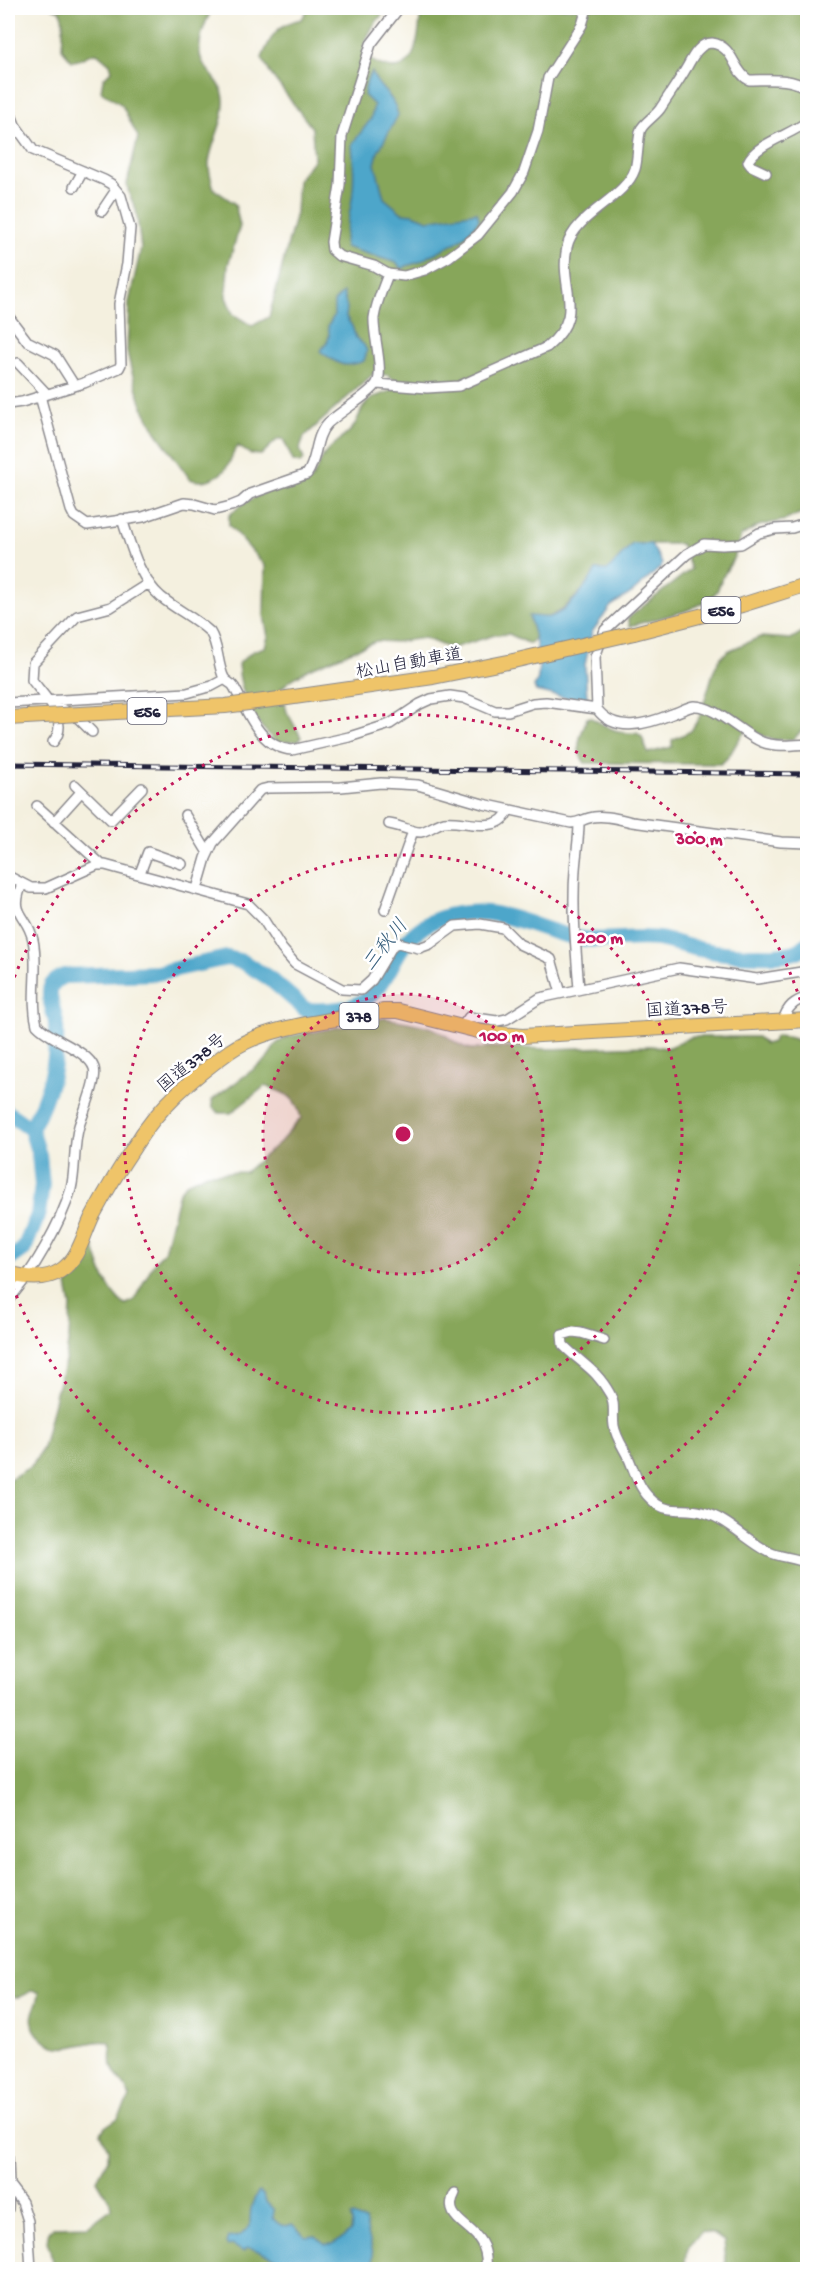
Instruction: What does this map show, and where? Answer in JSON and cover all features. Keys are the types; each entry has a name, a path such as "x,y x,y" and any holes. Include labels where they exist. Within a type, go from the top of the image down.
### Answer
{"highway":[{"name":"松山自動車道","path":"8,718 225,706 433,677 513,662 634,633 742,605 807,584"},
{"name":"国道378号","path":"10,1273 26,1278 52,1276 61,1271 73,1259 96,1211 133,1147 158,1113 200,1074 241,1044 283,1030 383,1011 398,1011 461,1028 522,1036 807,1020"}],"street":[{"path":"399,8 371,44 342,136 340,185 331,242 332,250 339,256 388,274 404,276 425,270 449,257 478,235 513,192 524,172 538,131 548,78 582,25 587,8"},
{"path":"377,384 427,388 459,386 547,347 559,337 570,315 566,272 567,244 582,223 633,175 641,130 658,110 692,57 705,44 713,43 723,48 732,56 744,77 749,80 788,80 799,82 807,89"},
{"path":"8,112 33,150 104,180 116,190 127,212 130,228 127,264 119,304 121,364 119,368 44,395 8,404"},
{"path":"766,174 751,166 748,162 750,158 758,151 801,127 807,120"},
{"path":"74,187 83,171"},
{"path":"102,211 116,190"},
{"path":"18,363 44,395 74,516 87,525 143,517 183,503 215,510 241,502 250,494 307,474 312,467 318,440 326,425 377,384 380,373 374,319 388,274"},
{"path":"8,316 27,340 55,355 74,385"},
{"path":"122,519 135,556 149,583 160,596 210,632 225,679 234,686 248,714 264,737 273,746 282,750 292,750 376,729 398,720 431,699 450,696 495,711 508,711 532,703 546,702 574,708 597,709 612,722 641,724 693,706 708,708 759,741 770,744 807,744"},
{"path":"597,709 595,657 605,630 687,554 704,544 741,544 759,533 792,528 807,523"},
{"path":"92,732 79,719 50,701 32,680 31,669 36,658 77,616 111,607 149,583"},
{"path":"8,703 187,693 212,686 225,679"},
{"path":"50,701 59,725 58,734 53,742"},
{"path":"197,889 213,843 260,790 268,788 341,787 381,783 418,784 508,810 579,823 590,818 619,818 632,822 781,842 807,843"},
{"path":"54,822 78,789 111,820 142,788"},
{"path":"37,806 102,865"},
{"path":"389,824 401,825 413,831 422,832 441,823 498,824 504,820 508,810"},
{"path":"185,815 208,853"},
{"path":"579,823 575,869 575,943 579,989"},
{"path":"385,910 413,831"},
{"path":"140,873 148,852 182,864"},
{"path":"8,876 31,888 46,888 97,865 102,865 140,873 169,884 197,889 248,904 263,919 282,949 295,964 342,989 361,990 372,980 393,945 398,943 419,948 430,944 455,926 480,924 503,928 519,944 551,959 561,993"},
{"path":"8,1300 26,1278 59,1221 71,1187 75,1140 95,1074 90,1061 49,1036 37,1025 32,938 16,906 16,899 22,884"},
{"path":"461,1028 469,1017 497,1021 507,1019 530,1003 561,993 679,968 757,979 807,971"},
{"path":"783,1021 790,1006 807,997"},
{"path":"604,1340 573,1332 562,1335 561,1340 563,1346 603,1380 612,1396 614,1427 639,1487 647,1496 663,1508 702,1512 717,1518 769,1552 802,1560 807,1564"},
{"path":"8,2158 8,2209"},
{"path":"9,2185 22,2202 28,2221 31,2270"},
{"path":"455,2193 451,2210 454,2216 481,2240 486,2254 486,2270"}],"green space":[{"path":"52,8 213,8 202,34 200,55 221,88 224,108 209,169 214,189 235,204 240,226 228,265 226,297 233,314 252,326 269,317 296,213 298,180 314,159 312,128 270,73 262,58 268,43 276,32 286,24 302,19 308,8 388,8 368,35 363,55 380,65 393,68 403,66 410,60 415,50 421,8 807,8 807,515 803,512 786,520 758,526 741,536 734,558 717,591 708,601 685,611 630,626 628,618 691,569 681,544 632,544 608,571 596,570 586,587 565,607 550,617 530,644 509,634 495,635 456,647 444,646 424,638 396,642 376,641 309,669 289,681 281,689 287,712 301,737 298,741 277,742 261,726 249,707 238,664 253,651 265,647 268,637 264,615 265,566 229,525 229,516 255,497 291,483 311,480 324,455 351,430 368,402 397,388 398,383 388,375 373,374 304,437 300,449 304,460 300,463 293,461 283,439 278,439 261,455 250,454 238,446 228,465 220,474 202,481 190,479 156,432 141,403 127,352 129,302 141,248 136,210 127,184 138,137 122,105 101,91 103,79 112,70 110,64 97,53 72,61 62,49 62,16 60,11"},
{"path":"807,629 807,729 801,731 794,739 773,740 748,729 728,757 720,764 585,763 581,757 579,741 587,718 590,717 618,731 637,733 642,737 648,753 672,747 672,740 691,731 700,716 714,670 720,658 728,651 760,637 791,639"},
{"path":"385,1018 432,1028 471,1049 651,1046 667,1048 691,1037 757,1037 765,1044 772,1042 776,1036 790,1037 808,1051 807,2269 724,2269 726,2260 724,2241 713,2234 702,2232 688,2249 685,2258 686,2269 55,2269 52,2263 47,2242 49,2230 55,2227 88,2226 111,2209 110,2202 97,2180 108,2159 108,2149 101,2133 105,2127 118,2118 130,2097 114,2070 109,2042 92,2042 69,2047 54,2046 46,2042 34,2028 32,2017 39,1992 31,1991 17,1997 8,1995 8,1480 32,1466 43,1448 65,1362 69,1337 71,1306 67,1285 79,1272 89,1248 94,1247 105,1279 113,1293 125,1305 134,1300 155,1261 164,1252 179,1192 186,1183 207,1173 245,1172 280,1142 301,1118 293,1099 265,1086 231,1113 219,1113 213,1108 212,1100 266,1060 277,1043 288,1037"}],"water":[{"path":"372,72 378,84 393,101 398,115 378,152 375,164 384,198 402,213 413,214 428,220 477,212 479,219 460,240 402,269 397,263 345,247 352,202 354,169 352,144 371,119 374,105 364,95 367,80"},
{"path":"343,293 347,308 346,317 356,338 367,351 364,361 350,365 340,364 320,351 328,340 328,326 334,316 334,302"},
{"path":"632,544 651,544 662,563 661,567 633,592 611,606 592,632 585,665 587,697 580,701 536,691 534,687 539,673 539,663 529,616 556,615 569,605 596,570 608,570"},
{"path":"259,2192 264,2195 266,2202 274,2210 273,2218 277,2222 284,2226 292,2224 306,2237 316,2236 325,2244 333,2244 351,2231 351,2217 365,2221 377,2269 295,2269 251,2248 247,2248 244,2252 232,2245 228,2246 226,2244 228,2238 240,2236 250,2226 252,2204"}],"waterway":[{"name":"三秋川","path":"31,1129 43,1103 54,1066 56,1025 50,989 54,982 64,976 157,973 227,958 243,962 269,978 306,1010 339,1009 356,1005 372,994 401,949 418,930 451,915 475,912 501,915 585,939 658,939 698,949 736,954 789,954 808,943"},
{"path":"8,1113 31,1129 39,1155 42,1185 38,1215 24,1249 8,1260"}],"railway":[{"path":"8,764 808,774"}]}
